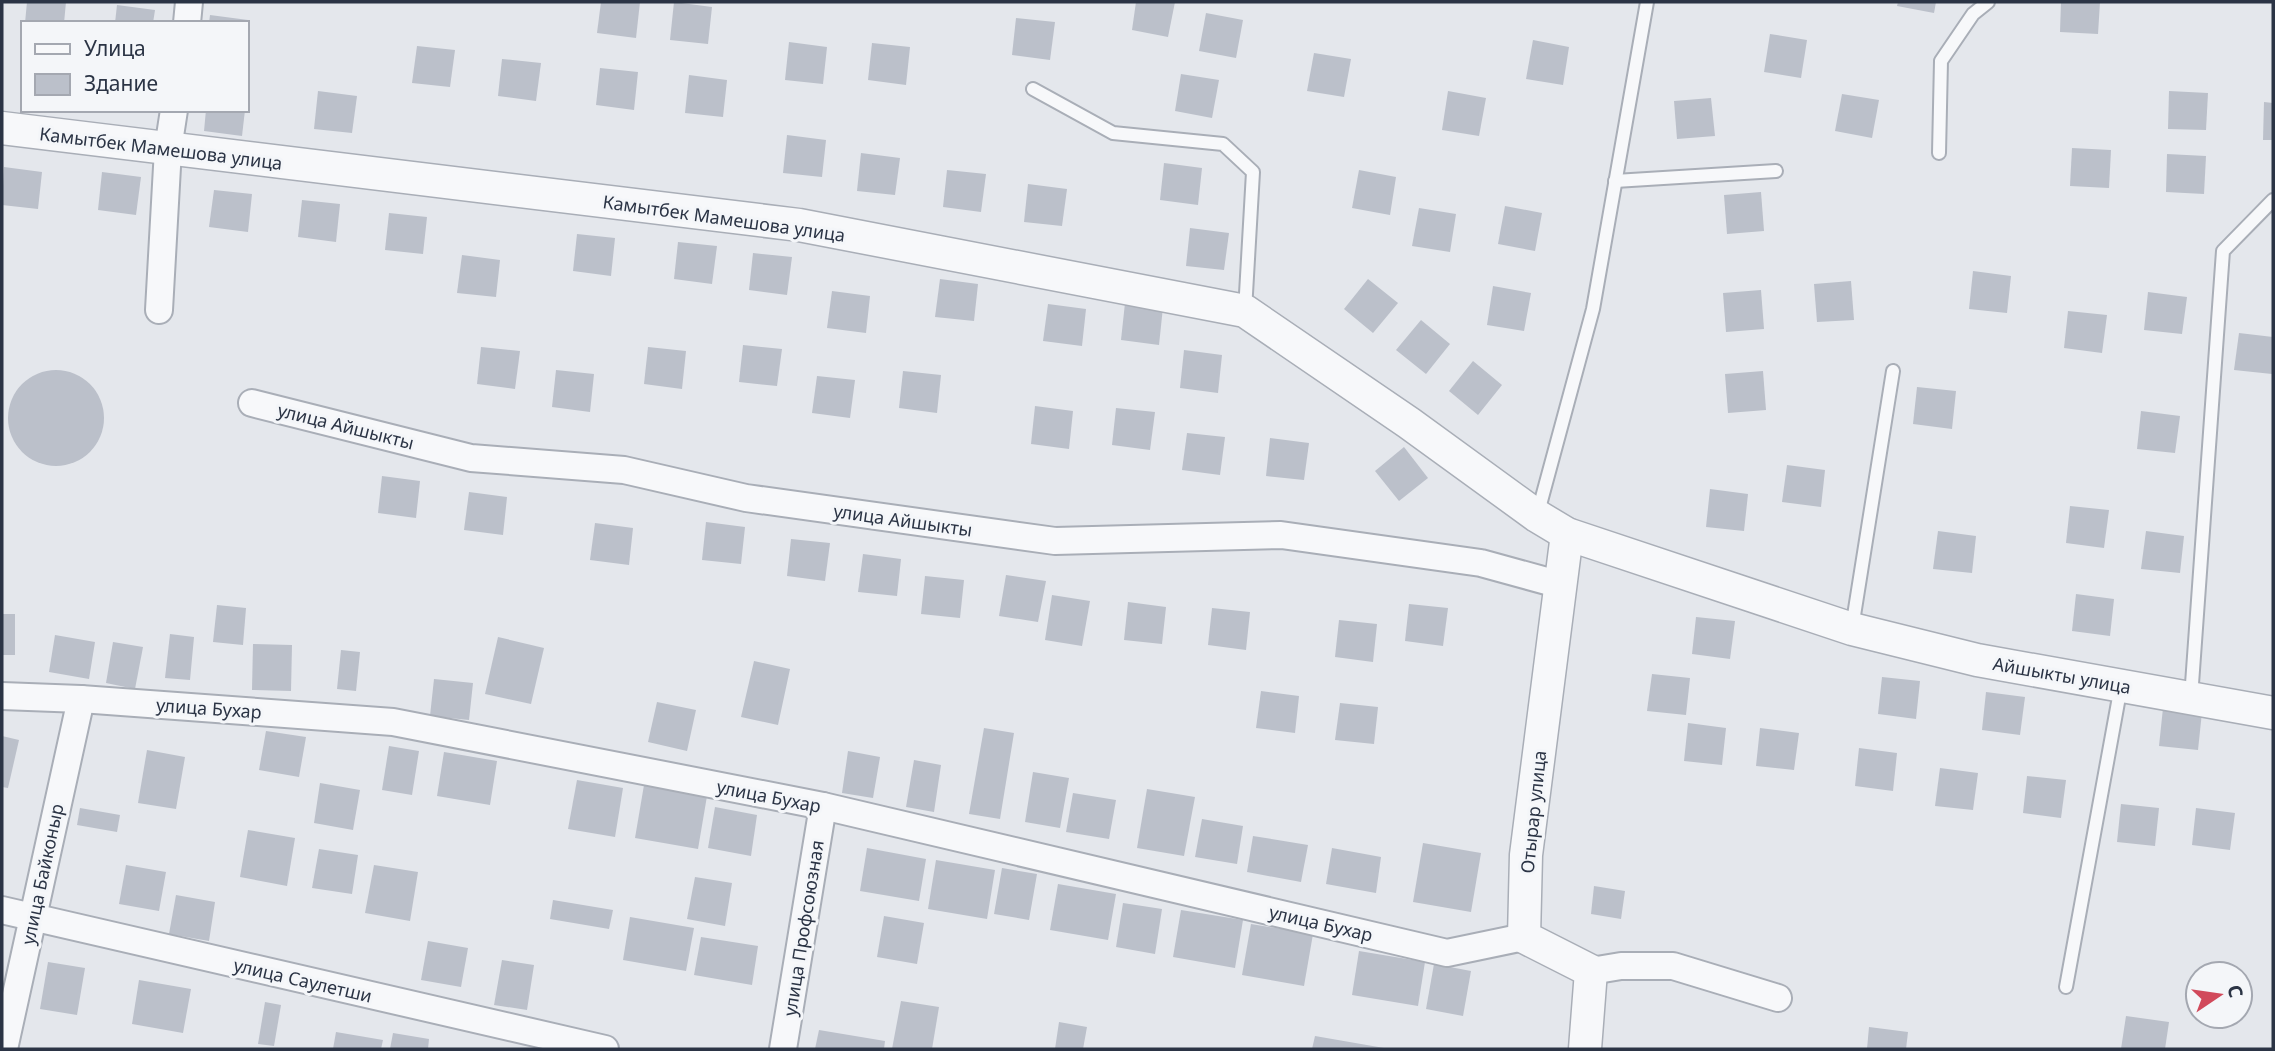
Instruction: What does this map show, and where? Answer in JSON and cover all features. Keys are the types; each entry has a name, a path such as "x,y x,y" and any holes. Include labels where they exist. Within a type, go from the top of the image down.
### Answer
{"street":[{"path":"187,21 189,2"},
{"path":"159,310 168,149 174,112"},
{"name":"Камытбек Мамешова улица","path":"2,128 799,225 1245,311 1409,423 1537,516 1567,534"},
{"name":"улица Айшыкты","path":"252,403 471,458 624,470 746,498 1055,541 1281,535 1481,563 1561,586"},
{"name":"Айшыкты улица","path":"1567,534 1852,629 1977,660 2273,713"},
{"name":"Отырар улица","path":"1524,937 1526,855 1567,534"},
{"name":"улица Бухар","path":"2,696 81,699 393,722 823,806 1447,953 1524,937"},
{"name":"улица Байконыр","path":"4,1049 81,699"},
{"name":"улица Профсоюзная","path":"783,1049 823,806"},
{"name":"улица Саулетши","path":"2,910 605,1049"},
{"path":"1524,937 1591,971 1620,966 1674,966 1778,998"},
{"path":"1585,1049 1591,971"}],"lane":[{"path":"1537,516 1593,309 1647,2"},
{"path":"1939,153 1941,61 1973,14 1987,2"},
{"path":"1033,89 1113,133 1223,144 1252,172 1245,311"},
{"path":"1615,181 1776,171"},
{"path":"2191,699 2223,251 2273,200"},
{"path":"1852,629 1893,371"},
{"path":"2066,987 2121,686"}],"building":[{"path":"27,2 66,2 64,21 25,21"},
{"path":"601,2 640,2 636,38 597,33"},
{"path":"674,2 712,7 708,44 670,40"},
{"path":"1136,2 1175,2 1168,37 1132,30"},
{"path":"1898,2 1936,2 1934,13 1897,6"},
{"path":"2061,2 2100,2 2098,34 2060,32"},
{"path":"117,5 155,10 153,21 115,21"},
{"path":"1206,13 1243,20 1236,58 1199,51"},
{"path":"210,15 248,20 248,21 209,21"},
{"path":"1016,18 1055,22 1050,60 1012,55"},
{"path":"1770,34 1807,40 1801,78 1764,72"},
{"path":"1533,40 1569,47 1563,85 1526,79"},
{"path":"789,42 827,47 823,84 785,80"},
{"path":"872,43 910,47 906,85 868,80"},
{"path":"417,46 455,50 450,87 412,83"},
{"path":"1314,53 1351,59 1344,97 1307,91"},
{"path":"502,59 541,63 536,101 498,96"},
{"path":"600,68 638,72 634,110 596,105"},
{"path":"1181,74 1219,80 1212,118 1175,111"},
{"path":"689,75 727,80 723,117 685,113"},
{"path":"318,91 357,96 352,133 314,129"},
{"path":"1448,91 1486,98 1479,136 1442,130"},
{"path":"2169,91 2208,93 2206,130 2168,129"},
{"path":"1842,94 1879,100 1872,138 1835,131"},
{"path":"1711,98 1715,136 1677,139 1674,101"},
{"path":"2264,102 2273,103 2273,140 2263,140"},
{"path":"206,112 245,112 242,136 204,131"},
{"path":"787,135 826,140 822,177 783,173"},
{"path":"2072,148 2111,150 2109,188 2070,186"},
{"path":"861,153 900,158 895,195 857,191"},
{"path":"2167,154 2206,156 2204,194 2166,192"},
{"path":"1164,163 1202,168 1198,205 1160,200"},
{"path":"4,167 42,172 38,209 2,205"},
{"path":"947,170 986,174 981,212 943,207"},
{"path":"1359,170 1396,177 1390,215 1352,208"},
{"path":"102,172 141,177 136,215 98,210"},
{"path":"1028,184 1067,189 1062,226 1024,222"},
{"path":"214,190 252,194 248,232 209,227"},
{"path":"1761,192 1764,231 1727,234 1724,195"},
{"path":"302,200 340,204 336,242 298,237"},
{"path":"1505,206 1542,213 1535,251 1498,244"},
{"path":"1419,208 1456,214 1450,252 1412,246"},
{"path":"389,213 427,217 423,254 385,250"},
{"path":"1190,228 1229,233 1224,270 1186,266"},
{"path":"577,234 615,238 611,276 573,271"},
{"path":"678,242 717,246 712,284 674,279"},
{"path":"753,253 792,257 787,295 749,290"},
{"path":"462,255 500,260 496,297 457,293"},
{"path":"1973,271 2011,276 2007,313 1969,309"},
{"path":"940,279 978,284 974,321 935,317"},
{"path":"1368,279 1398,303 1373,333 1344,309"},
{"path":"1851,281 1854,320 1817,322 1814,284"},
{"path":"1493,286 1531,293 1524,331 1487,325"},
{"path":"1761,290 1764,329 1726,332 1723,293"},
{"path":"832,291 870,296 866,333 827,328"},
{"path":"2148,292 2187,297 2182,334 2144,330"},
{"path":"1125,303 1163,307 1159,345 1121,340"},
{"path":"1048,304 1086,309 1082,346 1043,341"},
{"path":"2068,311 2107,315 2102,353 2064,348"},
{"path":"1421,320 1450,344 1426,374 1396,350"},
{"path":"2239,333 2273,337 2272,374 2234,370"},
{"path":"743,345 782,349 777,386 739,382"},
{"path":"481,347 520,351 515,389 477,384"},
{"path":"648,347 686,351 682,389 644,384"},
{"path":"1184,350 1222,355 1218,393 1180,388"},
{"path":"1473,361 1502,385 1478,415 1449,391"},
{"path":"56,370 74,374 90,384 100,400 104,418 100,436 90,452 74,462 56,466 38,462 22,452 12,436 8,418 12,400 22,384 38,374"},
{"path":"556,370 594,374 590,412 552,407"},
{"path":"903,371 941,375 937,413 899,408"},
{"path":"1763,371 1766,410 1728,413 1725,374"},
{"path":"817,376 855,380 850,418 812,413"},
{"path":"1917,387 1956,391 1952,429 1913,424"},
{"path":"1035,406 1073,411 1069,449 1031,444"},
{"path":"1116,408 1155,412 1150,450 1112,445"},
{"path":"2141,411 2180,416 2175,453 2137,449"},
{"path":"1187,433 1225,437 1220,475 1182,470"},
{"path":"1270,438 1309,443 1304,480 1266,476"},
{"path":"1404,447 1428,478 1399,501 1375,471"},
{"path":"1787,465 1825,470 1821,507 1782,502"},
{"path":"382,476 420,481 416,518 378,513"},
{"path":"1710,489 1748,494 1744,531 1706,527"},
{"path":"469,492 507,497 503,535 464,530"},
{"path":"2070,506 2109,510 2104,548 2066,543"},
{"path":"706,522 745,527 741,564 702,560"},
{"path":"595,523 633,528 629,565 590,560"},
{"path":"1938,531 1976,536 1972,573 1933,569"},
{"path":"2146,531 2184,536 2180,573 2141,569"},
{"path":"791,539 830,543 825,581 787,576"},
{"path":"863,554 901,559 897,596 858,592"},
{"path":"1006,575 1046,581 1038,622 999,616"},
{"path":"925,576 964,580 960,618 921,614"},
{"path":"2076,594 2114,599 2110,636 2072,631"},
{"path":"1052,595 1090,601 1082,646 1045,640"},
{"path":"1128,602 1166,607 1162,644 1124,640"},
{"path":"1409,604 1448,608 1443,646 1405,641"},
{"path":"217,605 246,608 243,645 213,642"},
{"path":"1212,608 1250,612 1246,650 1208,645"},
{"path":"2,614 15,614 15,655 2,655"},
{"path":"1696,617 1735,621 1730,659 1692,654"},
{"path":"1339,620 1377,624 1373,662 1335,657"},
{"path":"170,634 194,637 190,680 165,678"},
{"path":"55,635 95,642 89,679 49,672"},
{"path":"498,637 544,648 531,704 485,694"},
{"path":"113,642 143,647 135,689 106,683"},
{"path":"253,644 292,645 291,691 252,690"},
{"path":"341,650 360,652 356,691 337,689"},
{"path":"754,661 790,669 778,725 741,717"},
{"path":"1652,674 1690,678 1686,715 1647,711"},
{"path":"1882,677 1920,681 1916,719 1878,714"},
{"path":"434,679 473,683 469,720 430,716"},
{"path":"1261,691 1299,696 1295,733 1256,728"},
{"path":"1986,692 2025,697 2020,735 1982,730"},
{"path":"657,702 696,710 687,751 648,742"},
{"path":"1340,703 1378,707 1374,744 1335,740"},
{"path":"2163,708 2202,712 2198,750 2159,746"},
{"path":"1688,723 1726,728 1722,765 1684,761"},
{"path":"984,728 1014,733 1000,819 969,814"},
{"path":"1760,728 1799,733 1794,770 1756,766"},
{"path":"266,731 306,737 299,777 259,770"},
{"path":"2,736 19,740 8,788 2,787"},
{"path":"389,746 419,751 412,795 382,790"},
{"path":"1859,748 1897,753 1893,791 1855,786"},
{"path":"147,750 185,757 176,809 138,803"},
{"path":"848,751 880,757 873,798 842,793"},
{"path":"444,752 497,761 490,805 437,796"},
{"path":"914,760 941,765 934,812 906,807"},
{"path":"1940,768 1978,773 1973,810 1935,806"},
{"path":"1033,772 1069,778 1060,828 1025,822"},
{"path":"2027,776 2066,780 2061,818 2023,813"},
{"path":"577,780 623,788 615,837 568,829"},
{"path":"320,783 360,790 353,830 314,823"},
{"path":"644,785 707,796 698,849 635,838"},
{"path":"1147,789 1195,797 1184,856 1137,848"},
{"path":"1073,793 1116,800 1109,839 1066,832"},
{"path":"2121,804 2159,808 2155,846 2117,842"},
{"path":"715,807 757,815 751,856 708,848"},
{"path":"80,808 120,815 117,832 77,825"},
{"path":"2196,808 2235,813 2230,850 2192,845"},
{"path":"1202,819 1243,826 1237,864 1195,857"},
{"path":"248,830 295,838 287,886 240,877"},
{"path":"1253,836 1308,845 1301,882 1247,872"},
{"path":"1423,843 1481,853 1471,912 1413,902"},
{"path":"867,848 926,859 919,901 860,891"},
{"path":"1332,848 1381,857 1376,893 1326,884"},
{"path":"319,849 358,855 352,894 312,888"},
{"path":"936,860 995,870 987,919 928,909"},
{"path":"126,865 166,872 159,911 119,904"},
{"path":"374,865 418,872 410,921 365,913"},
{"path":"1002,868 1037,874 1029,920 994,914"},
{"path":"695,877 732,883 725,926 687,919"},
{"path":"1058,884 1116,894 1108,940 1050,930"},
{"path":"1594,886 1625,891 1621,919 1591,914"},
{"path":"176,895 215,902 209,941 169,934"},
{"path":"553,900 613,910 609,929 550,919"},
{"path":"1123,903 1162,909 1155,954 1116,947"},
{"path":"1181,910 1243,920 1235,968 1173,957"},
{"path":"884,916 924,923 917,964 877,957"},
{"path":"630,917 694,928 686,971 623,960"},
{"path":"1251,924 1313,934 1304,986 1242,975"},
{"path":"701,937 758,946 752,985 694,975"},
{"path":"428,941 468,948 461,987 421,980"},
{"path":"1359,951 1425,962 1418,1006 1352,995"},
{"path":"502,960 534,965 527,1010 494,1005"},
{"path":"48,962 85,968 77,1015 40,1009"},
{"path":"1434,964 1471,971 1463,1016 1426,1009"},
{"path":"139,980 191,989 183,1033 132,1024"},
{"path":"901,1001 939,1007 932,1049 892,1049"},
{"path":"265,1002 281,1005 274,1046 258,1044"},
{"path":"2126,1016 2169,1022 2165,1049 2121,1049"},
{"path":"1059,1022 1087,1027 1083,1049 1055,1049"},
{"path":"1869,1027 1908,1032 1906,1049 1867,1049"},
{"path":"819,1030 885,1041 884,1049 815,1049"},
{"path":"336,1032 383,1040 381,1049 333,1049"},
{"path":"393,1033 429,1039 428,1049 390,1049"},
{"path":"1315,1036 1384,1048 1384,1049 1312,1049"}]}
